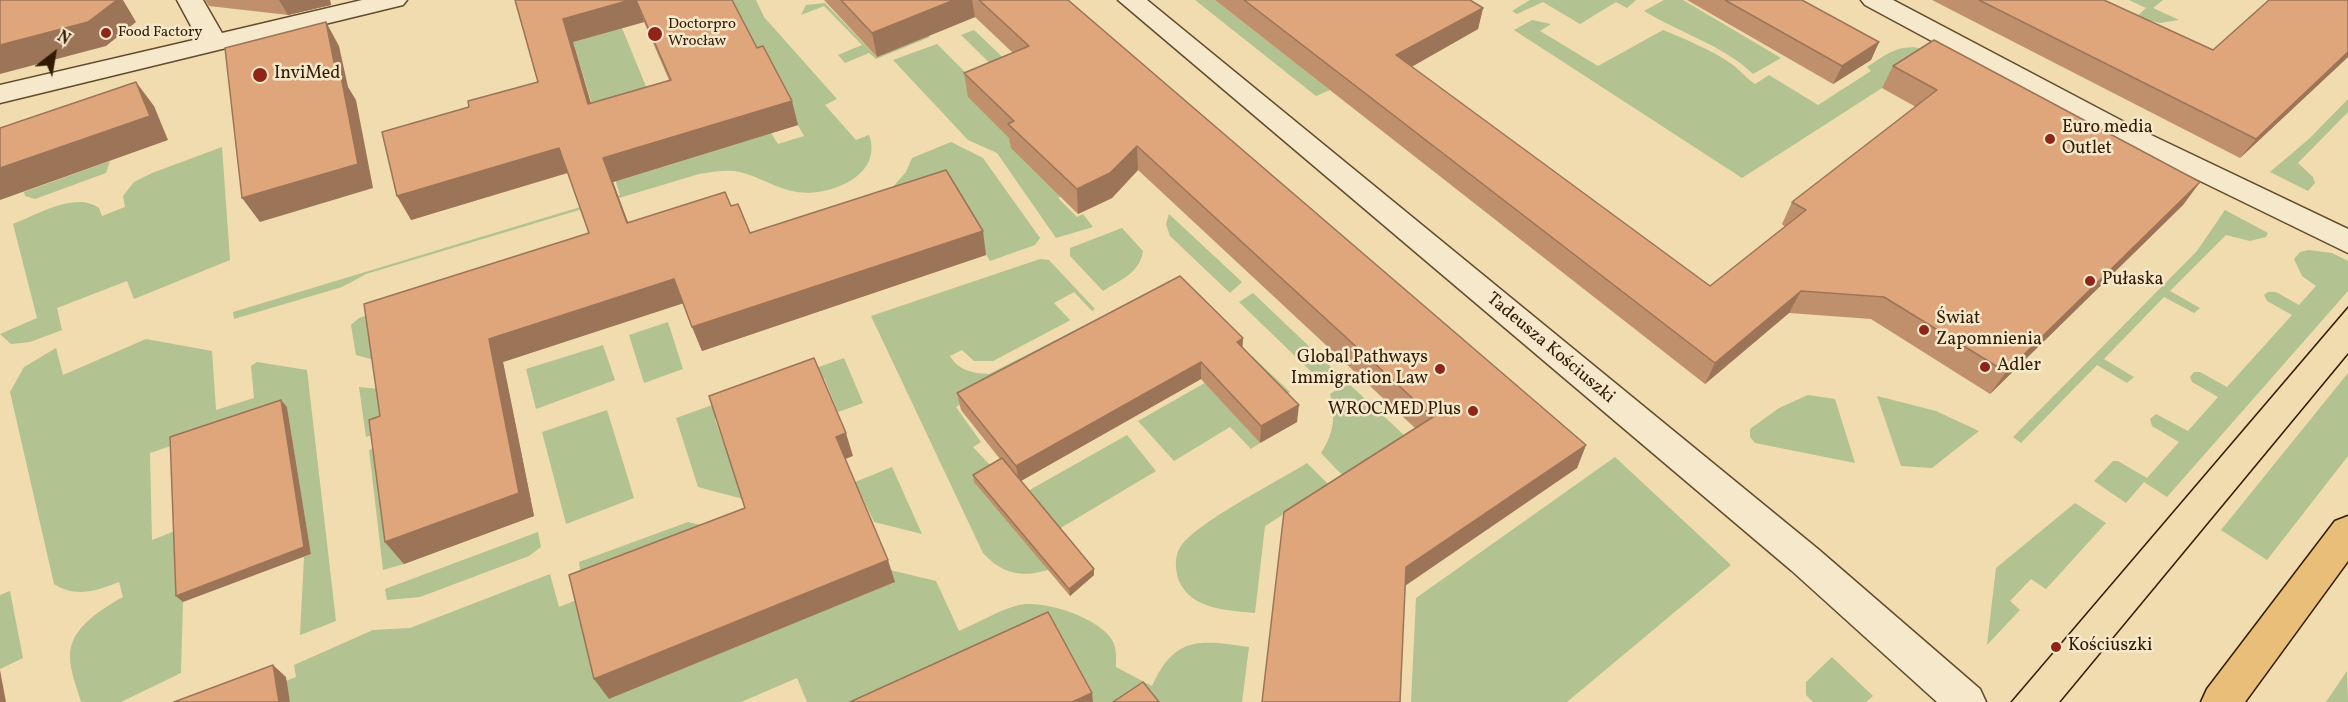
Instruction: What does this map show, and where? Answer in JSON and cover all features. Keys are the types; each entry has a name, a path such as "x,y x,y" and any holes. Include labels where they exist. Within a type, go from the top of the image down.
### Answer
{"main road":[{"path":"2221,702 2348,532"}],"street":[{"path":"190,0 204,22 213,44"},
{"path":"0,94 394,0"},
{"name":"Tadeusza Kościuszki","path":"1131,0 1805,560 1966,702"},
{"path":"1874,0 2118,130 2348,242"}],"green space":[{"path":"727,0 756,0 764,17 837,99 825,105 856,140 869,135 872,149 869,161 862,172 838,187 810,193 775,186 735,171 699,174 366,274 342,287 234,319 233,312 620,195 573,42 622,28 656,111 664,166 771,133 778,144 804,136"},
{"path":"891,0 930,37 876,59 869,53 845,63 838,55 862,45 824,6 801,15 806,5 825,3 877,57 920,39"},
{"path":"1195,0 1215,0 1330,90 1316,96"},
{"path":"1530,0 1636,0 1627,8 1616,2 1580,24 1543,2 1517,14 1512,11"},
{"path":"1664,0 1683,0 1781,58 1753,74 1715,47 1644,11"},
{"path":"2129,0 2163,0 2153,8 2179,20 2160,23 2136,17 2146,8"},
{"path":"1532,20 1551,24 1540,31 1598,66 1663,30 1717,55 1755,84 1769,75 1818,105 1871,71 1867,67 1891,52 1916,47 1935,54 1742,178 1514,30"},
{"path":"974,30 1015,69 1002,75 961,35"},
{"path":"937,44 1080,187 1058,198 1077,217 1083,214 1093,227 1056,238 997,153 968,140 893,60"},
{"path":"2348,99 2348,112 2298,163 2313,177 2315,183 2308,191 2270,172 2310,138"},
{"path":"951,142 983,158 1040,238 1035,245 990,261 950,195 891,189 906,172 912,158"},
{"path":"222,147 230,260 134,299 127,281 57,308 62,330 30,342 11,344 0,334 37,318 13,224 56,206 79,202 89,203 99,208 102,216 125,207 123,196 134,182"},
{"path":"110,161 106,173 35,199 25,196 24,192"},
{"path":"2225,210 2268,233 2266,237 2250,241 2226,235 2170,291 2200,308 2194,313 2164,297 2104,359 2134,377 2127,383 2097,365 2021,443 2013,437 2197,251"},
{"path":"1169,214 1242,282 1230,293 1170,236 1166,224"},
{"path":"1122,228 1143,251 1141,259 1134,270 1103,291 1070,256 1070,248"},
{"path":"2309,250 2332,253 2348,261 2348,291 2167,497 2144,482 2126,503 2094,481 2113,461 2118,461 2147,478 2179,442 2152,426 2150,419 2156,414 2188,431 2218,397 2192,382 2190,377 2194,372 2200,372 2227,387 2292,315 2267,301 2264,295 2268,292 2276,292 2299,305 2316,286 2302,276 2294,259 2300,252"},
{"path":"1040,259 1049,260 1095,309 1092,311 1074,292 1054,303 1070,320 1067,322 993,361 974,361 962,350 950,356 958,365 972,372 989,374 1101,317 1109,325 956,407 981,442 973,447 1019,496 1127,435 1156,471 1059,529 1080,556 1030,574 1006,570 983,553 871,316"},
{"path":"447,290 385,363 356,355 351,325 359,318"},
{"path":"1253,293 1337,373 1322,382 1239,302"},
{"path":"668,322 683,369 644,383 629,335"},
{"path":"146,339 212,351 216,410 254,398 251,366 257,362 307,370 336,621 300,635 304,557 311,554 287,407 150,453 152,540 180,529 183,602 181,673 121,702 81,702 70,662 71,647 75,637 88,621 123,597 119,582 86,592 70,591 54,584 10,392 24,367 56,348 63,375"},
{"path":"603,345 615,380 536,409 526,369"},
{"path":"1252,356 1290,392 1240,421 1260,443 1251,449 1230,427 1174,461 1138,421"},
{"path":"844,358 863,403 838,412 824,378 715,419 743,499 698,487 676,418"},
{"path":"2348,373 2348,456 2267,560 2221,530"},
{"path":"1348,383 1405,436 1343,476 1321,453 1333,425 1330,394"},
{"path":"359,387 390,390 395,427 366,437"},
{"path":"1808,395 1835,399 1855,463 1755,443 1750,437 1750,429 1779,408"},
{"path":"1877,396 1936,411 1979,431 1932,468 1901,466"},
{"path":"607,410 634,498 566,524 542,432"},
{"path":"386,443 404,564 383,570 369,450"},
{"path":"1615,457 1731,565 1567,702 1411,702 1416,598"},
{"path":"1307,463 1329,485 1265,526 1255,613 1211,607 1192,598 1179,581 1177,573 1176,558 1181,546 1220,514"},
{"path":"892,467 922,534 874,522 855,482"},
{"path":"2075,503 2106,523 2046,589 2031,579 2010,601 2020,610 1987,645 1996,568"},
{"path":"688,522 716,529 582,581 579,562"},
{"path":"538,532 541,547 529,556 420,597 387,600 385,589"},
{"path":"890,570 936,581 959,631 1019,605 1042,605 1084,618 1106,632 1114,643 1116,667 1152,686 1170,657 1180,649 1203,643 1249,647 1242,702 807,702 797,678 741,702 290,702 286,681 296,677 294,665 373,630 410,628 550,574 559,607 584,597 609,699 894,582"},
{"path":"10,591 23,658 0,669 0,595"},
{"path":"1832,657 1873,696 1866,702 1813,702 1806,695 1806,682"},
{"path":"2347,671 2348,702 2326,702"}],"building":[{"path":"0,0 117,0 88,22 0,45"},
{"path":"515,0 630,0 563,19 588,104 671,80 636,0 732,0 757,48 763,46 792,101 603,158 627,223 725,192 731,206 738,204 750,233 946,170 983,231 692,327 674,279 489,339 519,493 385,542 369,420 380,416 364,304 589,233 559,148 397,196 382,132 469,107 468,101 538,82"},
{"path":"841,0 954,0 872,33"},
{"path":"979,0 1068,0 1586,445 1406,567 1400,702 1262,702 1284,512 1433,417 1137,146 1110,173 1077,189 1008,124 1014,121 964,73 1029,46"},
{"path":"1244,0 1470,0 1483,8 1396,55 1710,286 1806,210 1792,202 1937,90 1893,66 1934,40 2200,182 2006,372 1884,297 1801,291 1715,363"},
{"path":"1725,0 1802,0 1879,42 1842,66"},
{"path":"1979,0 2104,0 2213,50 2269,0 2348,0 2348,52 2256,139"},
{"path":"326,22 337,77 341,76 358,164 242,198 225,48"},
{"path":"136,82 150,116 0,168 0,128"},
{"path":"1180,276 1243,338 1237,342 1299,405 1261,426 1201,362 1016,466 957,393"},
{"path":"814,358 846,433 836,437 888,560 594,679 569,575 745,508 709,396"},
{"path":"281,400 304,547 176,596 170,437"},
{"path":"1002,458 1094,569 1069,589 973,475"},
{"path":"1048,612 1092,693 1072,702 850,702"},
{"path":"273,665 279,702 174,702"},
{"path":"1143,682 1159,702 1113,702"}],"tram line":[{"path":"2011,702 2348,307"},
{"path":"2060,702 2348,354"}],"place":[{"name":"Food Factory","path":"106,33"},
{"name":"Doctorpro Wrocław","path":"655,34"},
{"name":"InviMed","path":"260,75"},
{"name":"Euro media Outlet","path":"2050,139"},
{"name":"Pułaska","path":"2090,281"},
{"name":"Świat Zapomnienia","path":"1924,330"},
{"name":"Adler","path":"1985,367"},
{"name":"Global Pathways Immigration Law","path":"1440,369"},
{"name":"WROCMED Plus","path":"1473,411"},
{"name":"Kościuszki","path":"2056,647"}]}
